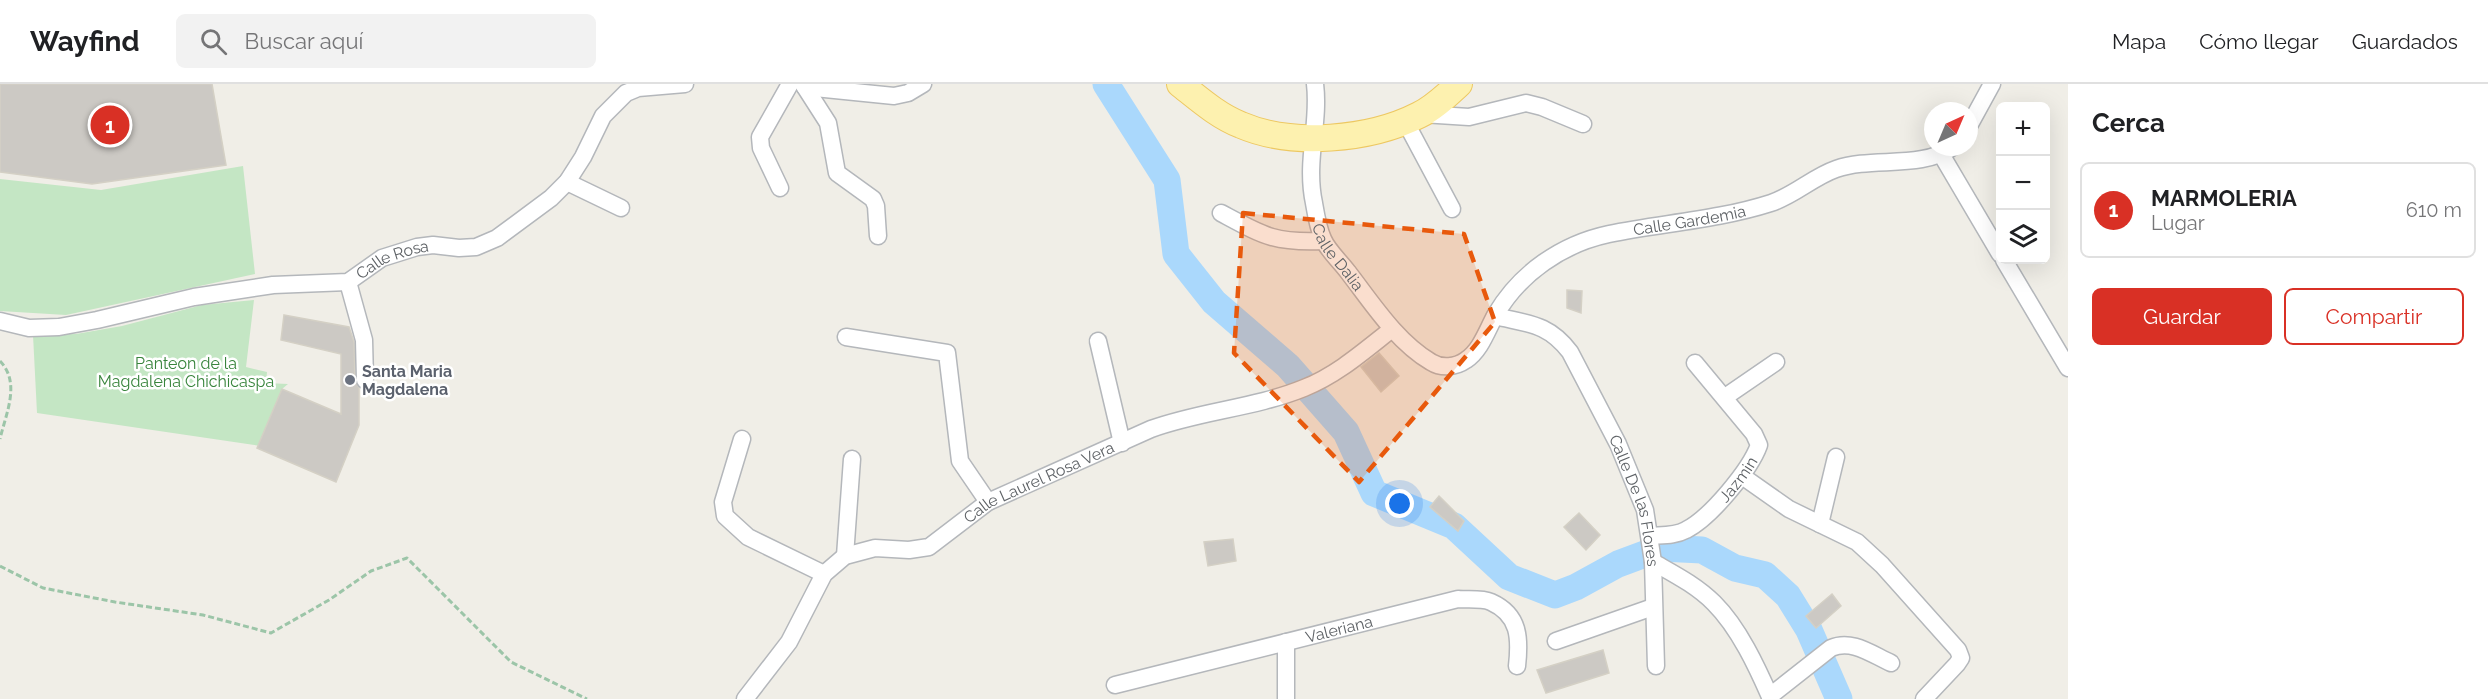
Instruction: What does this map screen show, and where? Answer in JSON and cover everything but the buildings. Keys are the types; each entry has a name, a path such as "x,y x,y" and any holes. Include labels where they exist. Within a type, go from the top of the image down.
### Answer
{"main road":[{"path":"1180,84 1226,118 1241,126 1262,132 1312,139 1337,138 1413,118 1459,84"}],"street":[{"name":"Calle Rosa","path":"0,321 29,327 59,327 98,321 194,297 273,285 348,282 382,258 399,251 434,244 459,248 476,247 497,237 551,198 567,182 583,157 603,116 612,104 626,93 638,88 685,84"},
{"path":"799,85 894,96 908,93 923,84"},
{"name":"Calle Dalia","path":"1315,84 1310,166 1311,190 1323,241 1392,328 1432,363 1443,367 1456,366 1467,360"},
{"path":"1978,110 1992,84"},
{"path":"780,188 761,148 760,136 799,85"},
{"path":"799,85 828,123 837,173 873,199 876,206 878,236"},
{"path":"1452,209 1413,118 1469,117 1526,103 1583,124"},
{"name":"Calle Gardemia","path":"1467,360 1475,353 1495,316 1527,274 1561,253 1593,239 1744,211 1774,202 1825,174 1844,167 1924,155"},
{"path":"1950,156 1996,244"},
{"path":"567,182 621,208"},
{"path":"1221,213 1261,235 1279,240 1323,241"},
{"path":"2006,264 2068,368"},
{"path":"348,282 364,340 365,380"},
{"name":"Calle De las Flores","path":"1495,316 1550,331 1570,352 1618,444 1645,510 1652,561 1683,578 1716,605 1735,631 1770,698"},
{"name":"Calle Laurel Rosa Vera","path":"745,699 789,642 824,574 844,556 875,548 909,550 929,547 988,502 1175,420 1303,389 1339,371 1392,328"},
{"path":"846,337 947,353 960,461 988,502"},
{"path":"1098,341 1122,443"},
{"path":"1725,397 1776,362"},
{"name":"Jazmin","path":"1650,536 1673,535 1687,530 1700,520 1742,476 1756,453 1759,442 1725,397 1695,363"},
{"path":"742,439 723,502 725,516 748,537 824,574"},
{"path":"1820,524 1836,457"},
{"path":"844,556 852,459"},
{"path":"1742,476 1789,509 1857,542 1882,565 1958,650 1961,658 1958,664 1924,699"},
{"path":"1652,561 1656,666"},
{"name":"Valeriana","path":"1115,685 1458,599 1490,602 1510,616 1520,639 1517,666"},
{"path":"1556,641 1653,607"},
{"path":"1286,642 1286,699"},
{"path":"1770,698 1831,648 1841,644 1851,644 1891,663"}],"path":[{"path":"0,361 11,381 12,391 0,439"},
{"path":"0,566 43,588 115,603 203,615 271,633 329,600 371,571 407,558 511,662 587,699"}],"highlighted area":[{"path":"1243,213 1464,234 1495,322 1359,482 1234,353"}],"green space":[{"path":"243,166 255,274 66,315 0,311 0,179 101,190"},
{"name":"Panteon de la Magdalena Chichicaspa","path":"254,300 246,367 267,372 266,383 288,384 282,389 267,447 37,413 33,335 76,334 122,326 202,305"}],"waterway":[{"path":"1106,84 1167,180 1176,254 1214,302 1288,366 1346,432 1374,493 1454,526 1509,577 1555,595 1576,587 1618,564 1661,548 1702,550 1735,568 1765,575 1788,596 1809,630 1839,699"}],"place":[{"name":"MARMOLERIA","path":"110,125"},
{"name":"Santa Maria Magdalena","path":"350,380"}]}
